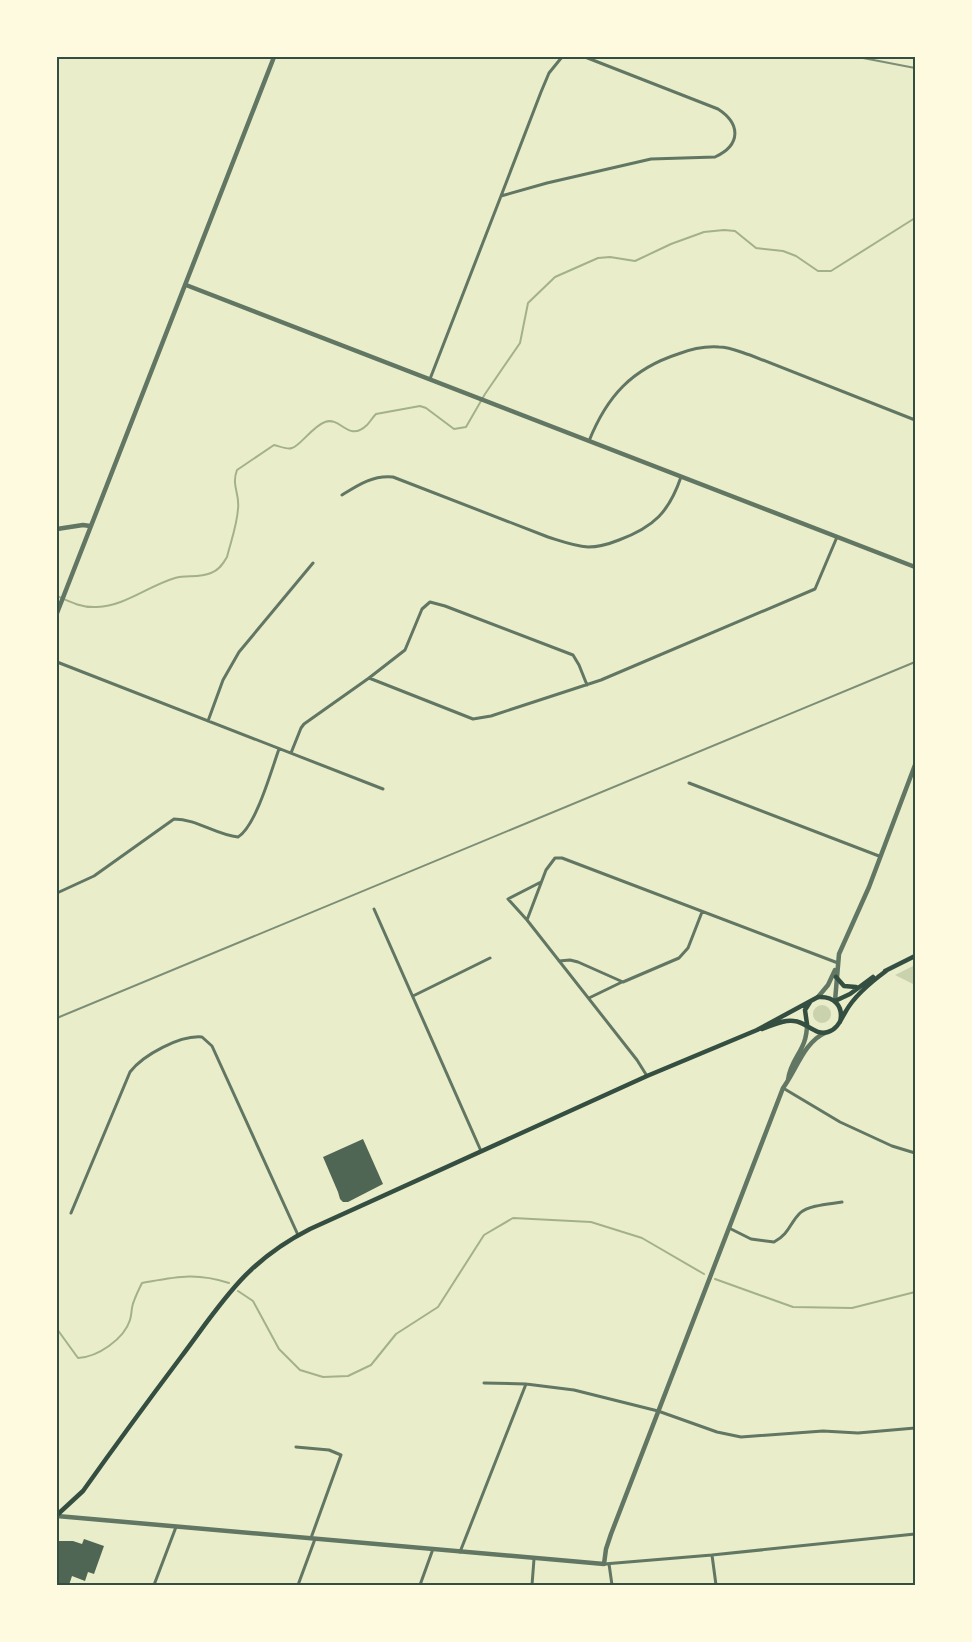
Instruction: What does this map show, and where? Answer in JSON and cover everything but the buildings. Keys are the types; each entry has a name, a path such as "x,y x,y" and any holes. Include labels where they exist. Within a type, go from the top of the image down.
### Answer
{"main road":[{"path":"835,1000 850,994 915,956"},
{"path":"757,1030 790,1020 807,1024 816,1031 832,1030 856,997 886,971"},
{"path":"836,977 844,986 859,987"},
{"path":"57,1516 83,1491 228,1293 263,1258 298,1235 647,1076 757,1030 815,999 828,997 835,1000 841,1011 840,1022"},
{"path":"807,1024 805,1010 815,999"}],"street":[{"path":"57,612 274,57"},
{"path":"430,380 545,83 555,64 562,57"},
{"path":"501,196 651,159 715,157 731,145 735,134 733,122 718,109 585,57"},
{"path":"186,285 915,567"},
{"path":"589,441 613,397 633,377 669,357 710,347 725,348 750,355 915,420"},
{"path":"342,495 363,482 383,476 393,477 548,537 568,544 589,547 615,542 650,525 671,501 681,476"},
{"path":"57,529 90,526"},
{"path":"369,678 473,719 491,716 587,686 815,589 837,537"},
{"path":"208,721 223,680 239,652 313,563"},
{"path":"291,753 304,724 405,650 422,609 430,602 446,606 573,655 587,686"},
{"path":"57,662 383,789"},
{"path":"57,893 94,876 174,819 183,819 223,834 238,837 248,828 279,749"},
{"path":"835,1000 838,954 863,901 915,765"},
{"path":"689,783 879,856"},
{"path":"527,920 541,882 552,861 555,858 562,858 837,965"},
{"path":"541,882 508,900 527,920 589,998 647,1076"},
{"path":"374,909 481,1151"},
{"path":"589,998 679,958 684,954 692,938 702,912"},
{"path":"413,996 490,958"},
{"path":"559,961 578,962 623,982"},
{"path":"815,999 828,985 837,965"},
{"path":"788,1082 794,1061 806,1042 807,1024"},
{"path":"612,1585 606,1549 611,1534 783,1088 809,1047 819,1035 827,1032"},
{"path":"71,1213 130,1072 143,1058 157,1051 187,1038 202,1036 212,1046 298,1235"},
{"path":"783,1088 840,1122 892,1146 915,1153"},
{"path":"729,1228 750,1239 774,1242 789,1231 798,1215 805,1209 842,1202"},
{"path":"484,1383 526,1384 574,1390 658,1411 717,1432 741,1437 823,1431 858,1433 915,1428"},
{"path":"460,1552 526,1384"},
{"path":"296,1447 329,1450 341,1455 298,1585"},
{"path":"57,1516 607,1564 915,1534"},
{"path":"154,1585 176,1527"},
{"path":"420,1585 433,1549"},
{"path":"712,1555 716,1585"},
{"path":"532,1585 534,1559"}],"green space":[{"path":"915,965 915,985 895,975"},
{"path":"822,1005 828,1008 831,1014 828,1020 822,1023 816,1020 813,1014 816,1008"}],"waterway":[{"path":"57,596 86,607 107,606 175,578 202,575 216,570 227,557 236,521 238,503 235,476 237,470 274,445 288,449 295,447 320,424 331,421 355,431 367,425 376,414 420,406 454,429 466,427 485,394 520,343 528,303 555,277 598,258 610,257 635,261 704,232 724,230 735,231 756,248 783,251 796,256 818,271 831,271 915,218"},
{"path":"238,1291 253,1301 279,1349 300,1370 323,1377 348,1376 371,1365 396,1334 438,1307 484,1235 513,1218 591,1222 642,1238 704,1274"},
{"path":"57,1329 78,1358 86,1357 102,1351 122,1334 130,1320 133,1303 142,1283 176,1277 206,1278 229,1283"},
{"path":"715,1279 793,1307 852,1308 915,1292"}],"railway":[{"path":"858,57 915,68"},
{"path":"57,1018 915,662"}]}
